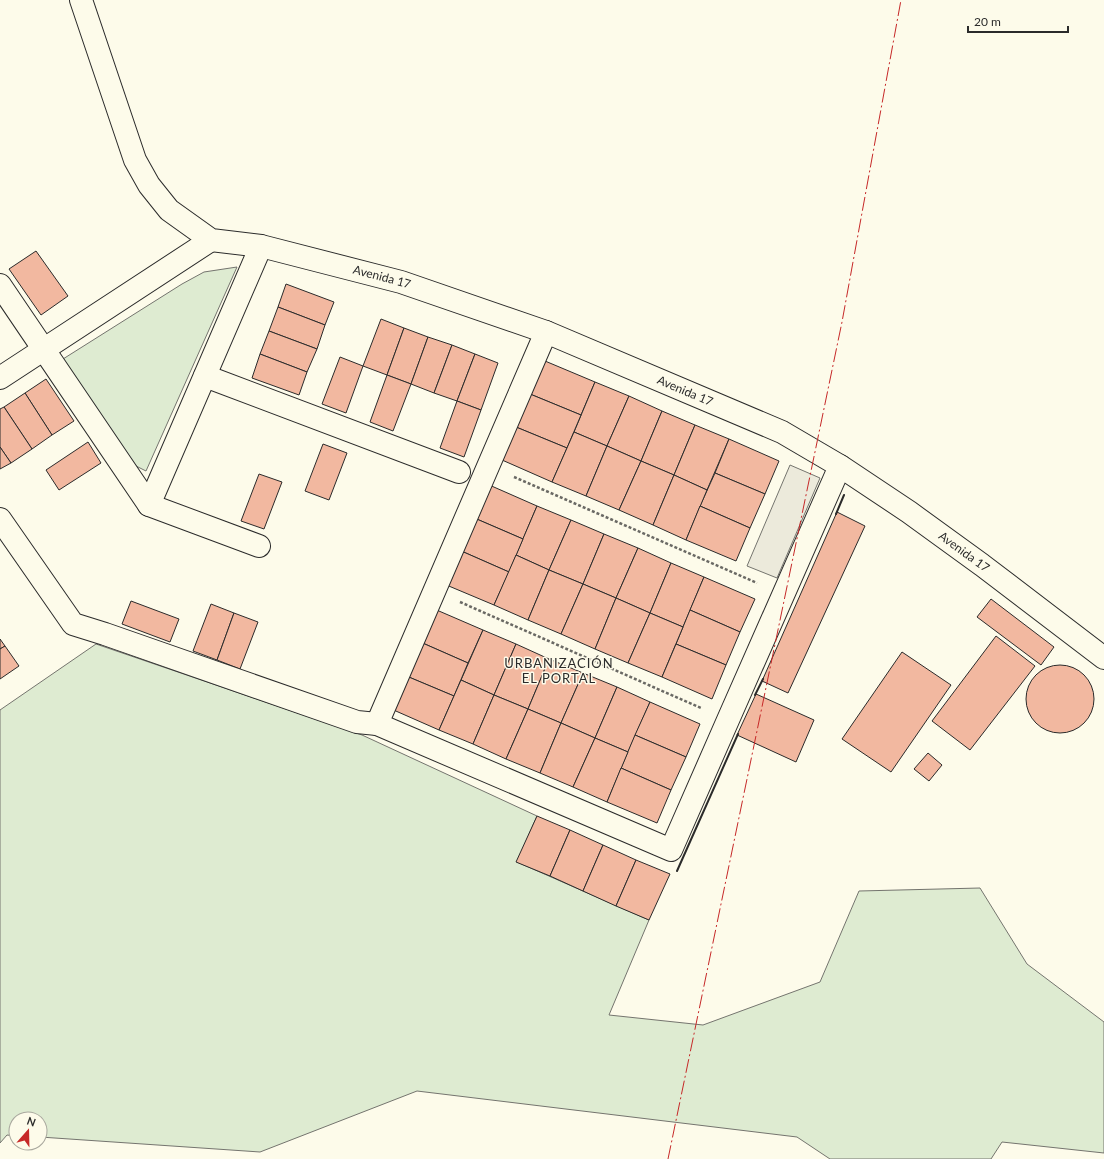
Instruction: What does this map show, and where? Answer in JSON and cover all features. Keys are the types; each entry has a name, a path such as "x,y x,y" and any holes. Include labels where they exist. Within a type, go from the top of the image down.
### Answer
{"street":[{"path":"0,378 211,240 169,210 149,185 135,160 81,0"},
{"name":"Avenida 17","path":"211,240 261,246 401,282 546,332 782,432 840,466 909,512 1104,658"},
{"path":"149,505 261,246"},
{"path":"0,285 149,505 259,546"},
{"path":"377,724 546,332"},
{"path":"205,376 459,472"},
{"path":"0,519 74,624 356,722 377,724 671,850 840,466"}],"path":[{"path":"488,465 784,595"},
{"path":"434,591 728,720"}],"green space":[{"path":"237,267 146,471 132,464 63,359 182,284 204,272"},
{"path":"96,644 362,735 537,816 517,862 649,920 609,1015 703,1025 820,982 859,891 980,888 1027,964 1104,1022 1104,1153 1002,1142 991,1159 830,1159 797,1137 417,1091 260,1152 48,1138 48,1111 8,1111 8,1135 0,1143 0,710"}],"shaded area":[{"path":"790,465 820,478 777,578 747,566"}],"building":[{"path":"36,251 68,296 41,315 9,269"},
{"path":"286,284 334,302 325,325 278,307"},
{"path":"278,307 325,325 317,349 269,331"},
{"path":"381,319 404,328 387,375 363,366"},
{"path":"404,328 428,337 411,384 387,375"},
{"path":"269,331 317,349 307,372 260,354"},
{"path":"428,337 452,345 434,393 411,384"},
{"path":"452,345 475,354 457,401 434,393"},
{"path":"260,354 307,372 299,395 252,378"},
{"path":"475,354 498,363 481,410 457,401"},
{"path":"340,357 363,366 346,413 322,404"},
{"path":"545,361 595,382 581,415 530,394"},
{"path":"387,375 411,384 393,431 370,422"},
{"path":"46,379 74,421 52,435 25,393"},
{"path":"595,382 629,396 607,446 574,432"},
{"path":"25,393 52,435 32,449 4,407"},
{"path":"530,394 581,415 567,448 516,427"},
{"path":"629,396 662,411 641,461 607,446"},
{"path":"457,401 481,410 464,457 440,448"},
{"path":"4,407 32,449 11,463 0,447 0,409"},
{"path":"662,411 695,425 674,475 641,461"},
{"path":"695,425 729,439 707,490 674,475"},
{"path":"516,427 567,448 552,482 502,460"},
{"path":"574,432 607,446 586,496 552,482"},
{"path":"729,439 779,461 765,494 715,473"},
{"path":"88,442 101,463 59,490 46,470"},
{"path":"323,444 347,453 329,500 305,491"},
{"path":"607,446 641,461 619,510 586,496"},
{"path":"0,447 11,463 0,469"},
{"path":"641,461 674,475 653,525 619,510"},
{"path":"715,473 765,494 750,528 700,506"},
{"path":"259,474 282,482 264,529 241,521"},
{"path":"674,475 707,490 686,540 653,525"},
{"path":"487,484 537,506 523,539 472,517"},
{"path":"537,506 571,520 549,570 516,555"},
{"path":"700,506 750,528 736,561 686,540"},
{"path":"837,512 865,526 788,693 762,681"},
{"path":"472,517 523,539 509,572 459,550"},
{"path":"571,520 604,534 583,584 549,570"},
{"path":"604,534 638,548 616,598 583,584"},
{"path":"638,548 671,563 650,613 616,598"},
{"path":"459,550 509,572 494,605 444,584"},
{"path":"516,555 549,570 528,620 494,605"},
{"path":"671,563 704,577 683,627 650,613"},
{"path":"549,570 583,584 561,634 528,620"},
{"path":"704,577 755,599 740,632 690,610"},
{"path":"583,584 616,598 595,649 561,634"},
{"path":"616,598 650,613 628,663 595,649"},
{"path":"991,599 1054,647 1041,665 977,617"},
{"path":"131,601 179,619 170,642 122,624"},
{"path":"211,604 234,613 217,660 193,651"},
{"path":"432,608 483,630 468,663 418,641"},
{"path":"690,610 740,632 726,665 676,644"},
{"path":"234,613 258,622 240,669 217,660"},
{"path":"650,613 683,627 662,677 628,663"},
{"path":"483,630 516,644 494,695 461,680"},
{"path":"996,636 1035,666 970,750 932,721"},
{"path":"0,639 5,646 0,649"},
{"path":"418,641 468,663 454,696 404,675"},
{"path":"516,644 549,659 528,709 494,695"},
{"path":"676,644 726,665 712,699 662,677"},
{"path":"5,646 19,666 0,679 0,649"},
{"path":"902,652 951,685 891,772 842,739"},
{"path":"549,659 583,673 561,723 528,709"},
{"path":"1060,665 1073,668 1084,675 1091,686 1094,699 1091,712 1084,723 1073,730 1060,733 1047,730 1036,723 1029,712 1026,699 1029,686 1036,675 1047,668"},
{"path":"583,673 617,687 595,738 561,723"},
{"path":"404,675 454,696 439,730 389,708"},
{"path":"461,680 494,695 473,744 439,730"},
{"path":"617,687 650,702 628,752 595,738"},
{"path":"756,694 814,720 796,762 737,735"},
{"path":"494,695 528,709 506,759 473,744"},
{"path":"650,702 700,724 686,757 635,735"},
{"path":"528,709 561,723 540,773 506,759"},
{"path":"561,723 595,738 573,787 540,773"},
{"path":"635,735 686,757 671,790 621,768"},
{"path":"595,738 628,752 607,802 573,787"},
{"path":"928,753 942,765 929,781 914,769"},
{"path":"621,768 671,790 657,823 607,802"},
{"path":"537,816 570,830 550,876 516,862"},
{"path":"570,830 603,845 583,891 550,876"},
{"path":"603,845 636,860 616,906 583,891"},
{"path":"636,860 670,874 649,920 616,906"}],"wall":[{"path":"836,514 844,495"},
{"path":"755,695 763,679"},
{"path":"677,871 738,734"}],"power":[{"path":"668,1159 842,322 901,0"}],"district":[{"name":"URBANIZACIÓN EL PORTAL","path":"559,670"}]}
